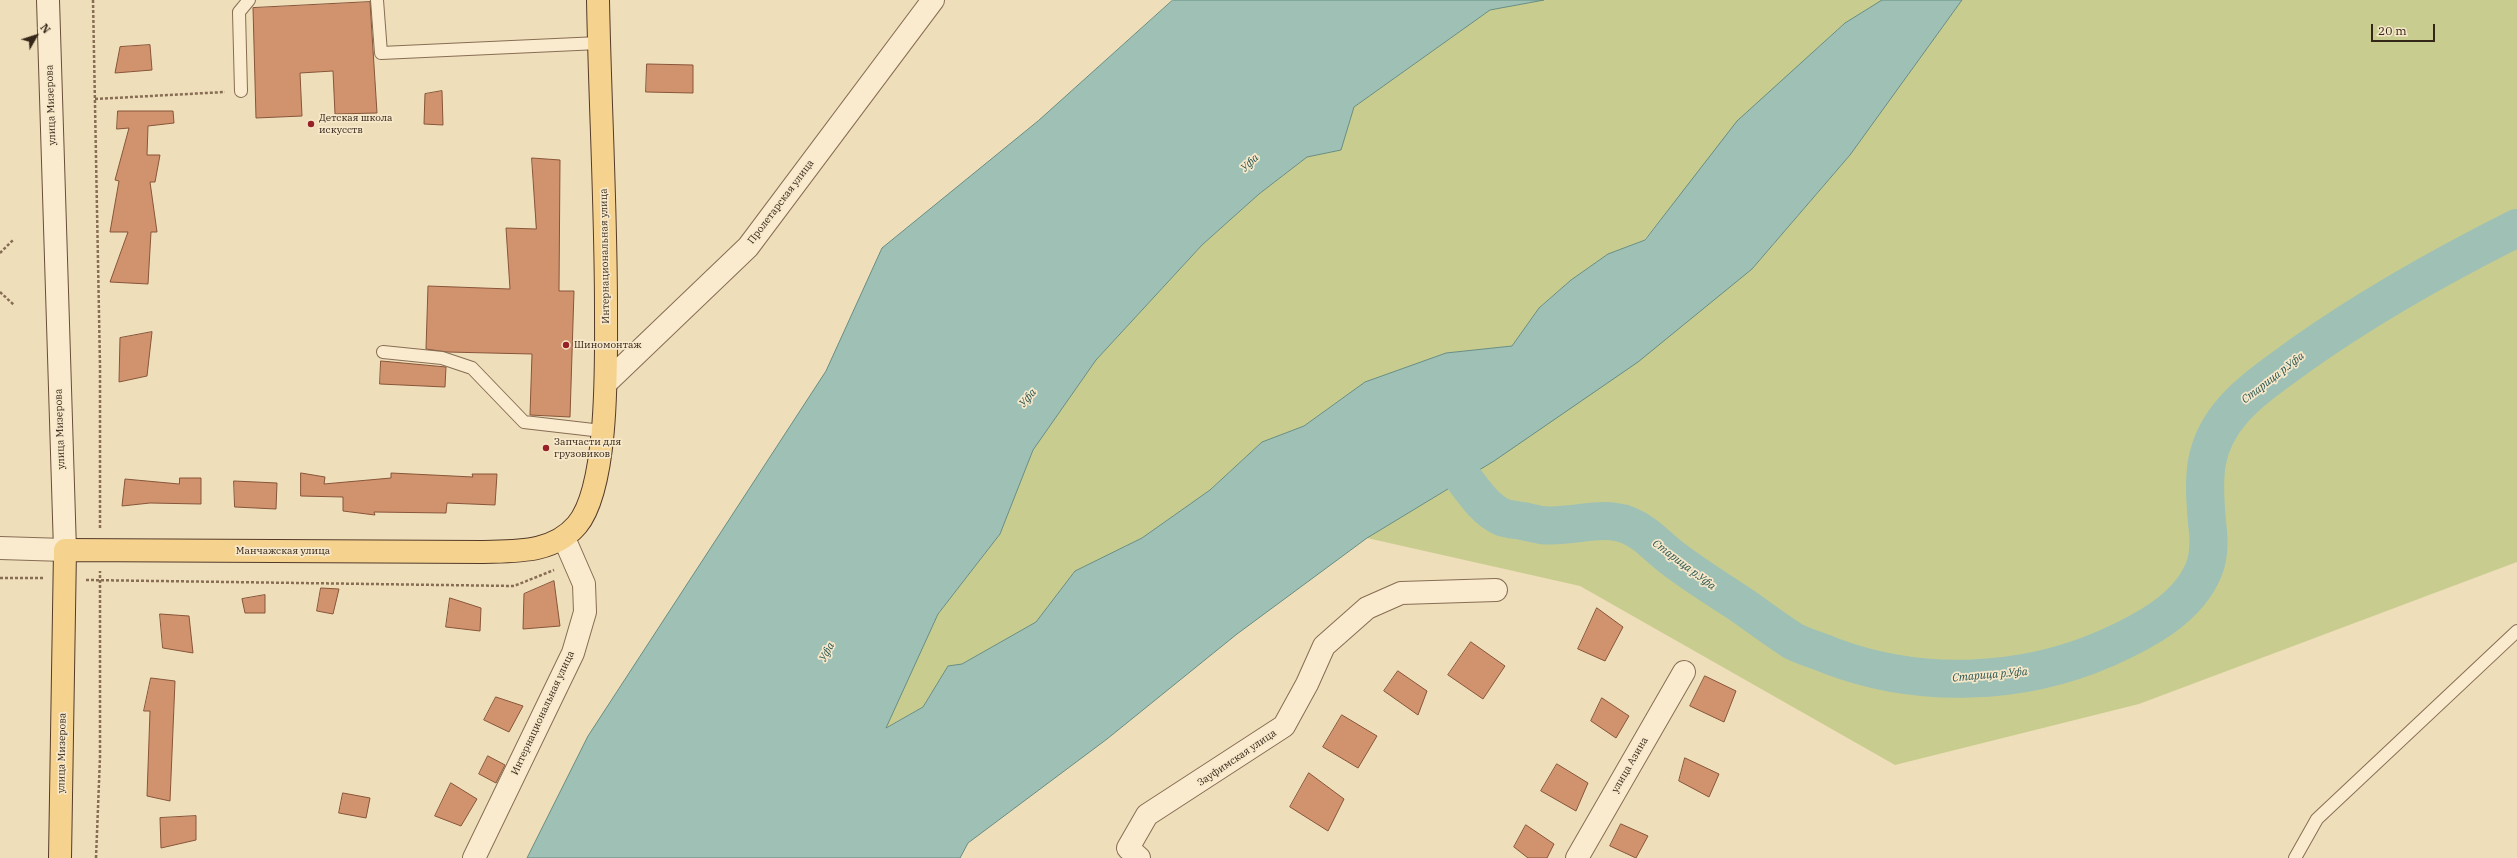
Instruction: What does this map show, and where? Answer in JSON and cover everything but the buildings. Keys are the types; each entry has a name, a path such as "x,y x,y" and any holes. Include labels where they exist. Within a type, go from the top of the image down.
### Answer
{"main road":[{"name":"Интернациональная улица","path":"564,538 578,524 588,509 599,466 606,383 606,221 598,0"},
{"name":"Манчажская улица","path":"64,550 483,552 526,550 547,546 564,538"},
{"name":"улица Мизерова","path":"60,858 65,579 64,550"}],"street":[{"name":"улица Мизерова","path":"48,0 64,550"},
{"name":"Пролетарская улица","path":"606,383 748,247 933,0"},
{"name":"Интернациональная улица","path":"474,858 573,653 586,612 584,584 564,538"},
{"name":"Манчажская улица","path":"0,548 64,550"},
{"name":"Зауфимская улица","path":"1133,853 1147,815 1284,726 1307,684 1324,646 1367,608 1401,593 1496,590"},
{"name":"улица Азина","path":"1577,858 1684,672"}],"lane":[{"path":"241,91 239,12 249,0"},
{"path":"377,0 381,53 599,43"},
{"path":"383,352 442,358 472,368 524,422 602,431"},
{"path":"2295,858 2317,819 2517,631"}],"path":[{"path":"93,0 100,366 100,758 96,858"},
{"path":"95,99 241,91"},
{"path":"1,252 13,240"},
{"path":"1,293 14,305"},
{"path":"0,578 514,586 574,562"}],"green space":[{"path":"1544,0 1882,0 1845,23 1792,72 1684,191 1644,240 1608,254 1571,280 1539,308 1512,346 1446,353 1365,382 1304,426 1262,442 1210,490 1142,538 1075,571 1036,622 962,664 948,666 923,707 885,728 938,614 1000,534 1033,450 1096,360 1202,245 1259,194 1307,157 1341,150 1354,107 1490,10"},
{"path":"1962,0 2517,0 2517,562 2139,704 1895,765 1580,586 1367,538 1494,461 1752,269 1850,155"}],"water":[{"name":"Уфа","path":"1173,0 1544,0 1490,10 1354,107 1341,150 1307,157 1259,194 1202,245 1096,360 1033,450 1000,534 938,614 886,728 923,707 948,666 962,664 1036,622 1075,571 1142,538 1210,490 1262,442 1304,426 1365,382 1446,353 1512,346 1539,308 1571,280 1608,254 1645,240 1737,121 1845,23 1882,0 1962,0 1850,155 1752,269 1638,362 1494,461 1367,538 1237,634 1107,739 968,843 960,858 527,858 588,736 826,371 882,248 1038,121"}],"waterway":[{"name":"Старица р.Уфа","path":"1464,479 1476,495 1491,510 1504,518 1541,525 1607,521 1632,527 1645,535 1689,570 1793,641 1864,667 1899,674 1934,678 1969,679 2005,676 2040,670 2074,661 2135,635 2163,618 2187,596 2197,583 2204,569 2208,552 2209,540 2205,476 2210,449 2223,422 2241,401 2275,373 2354,319 2434,271 2517,228"}],"place":[{"name":"Детская школа искусств","path":"311,124"},
{"name":"Шиномонтаж","path":"566,345"},
{"name":"Запчасти для грузовиков","path":"546,448"}]}
